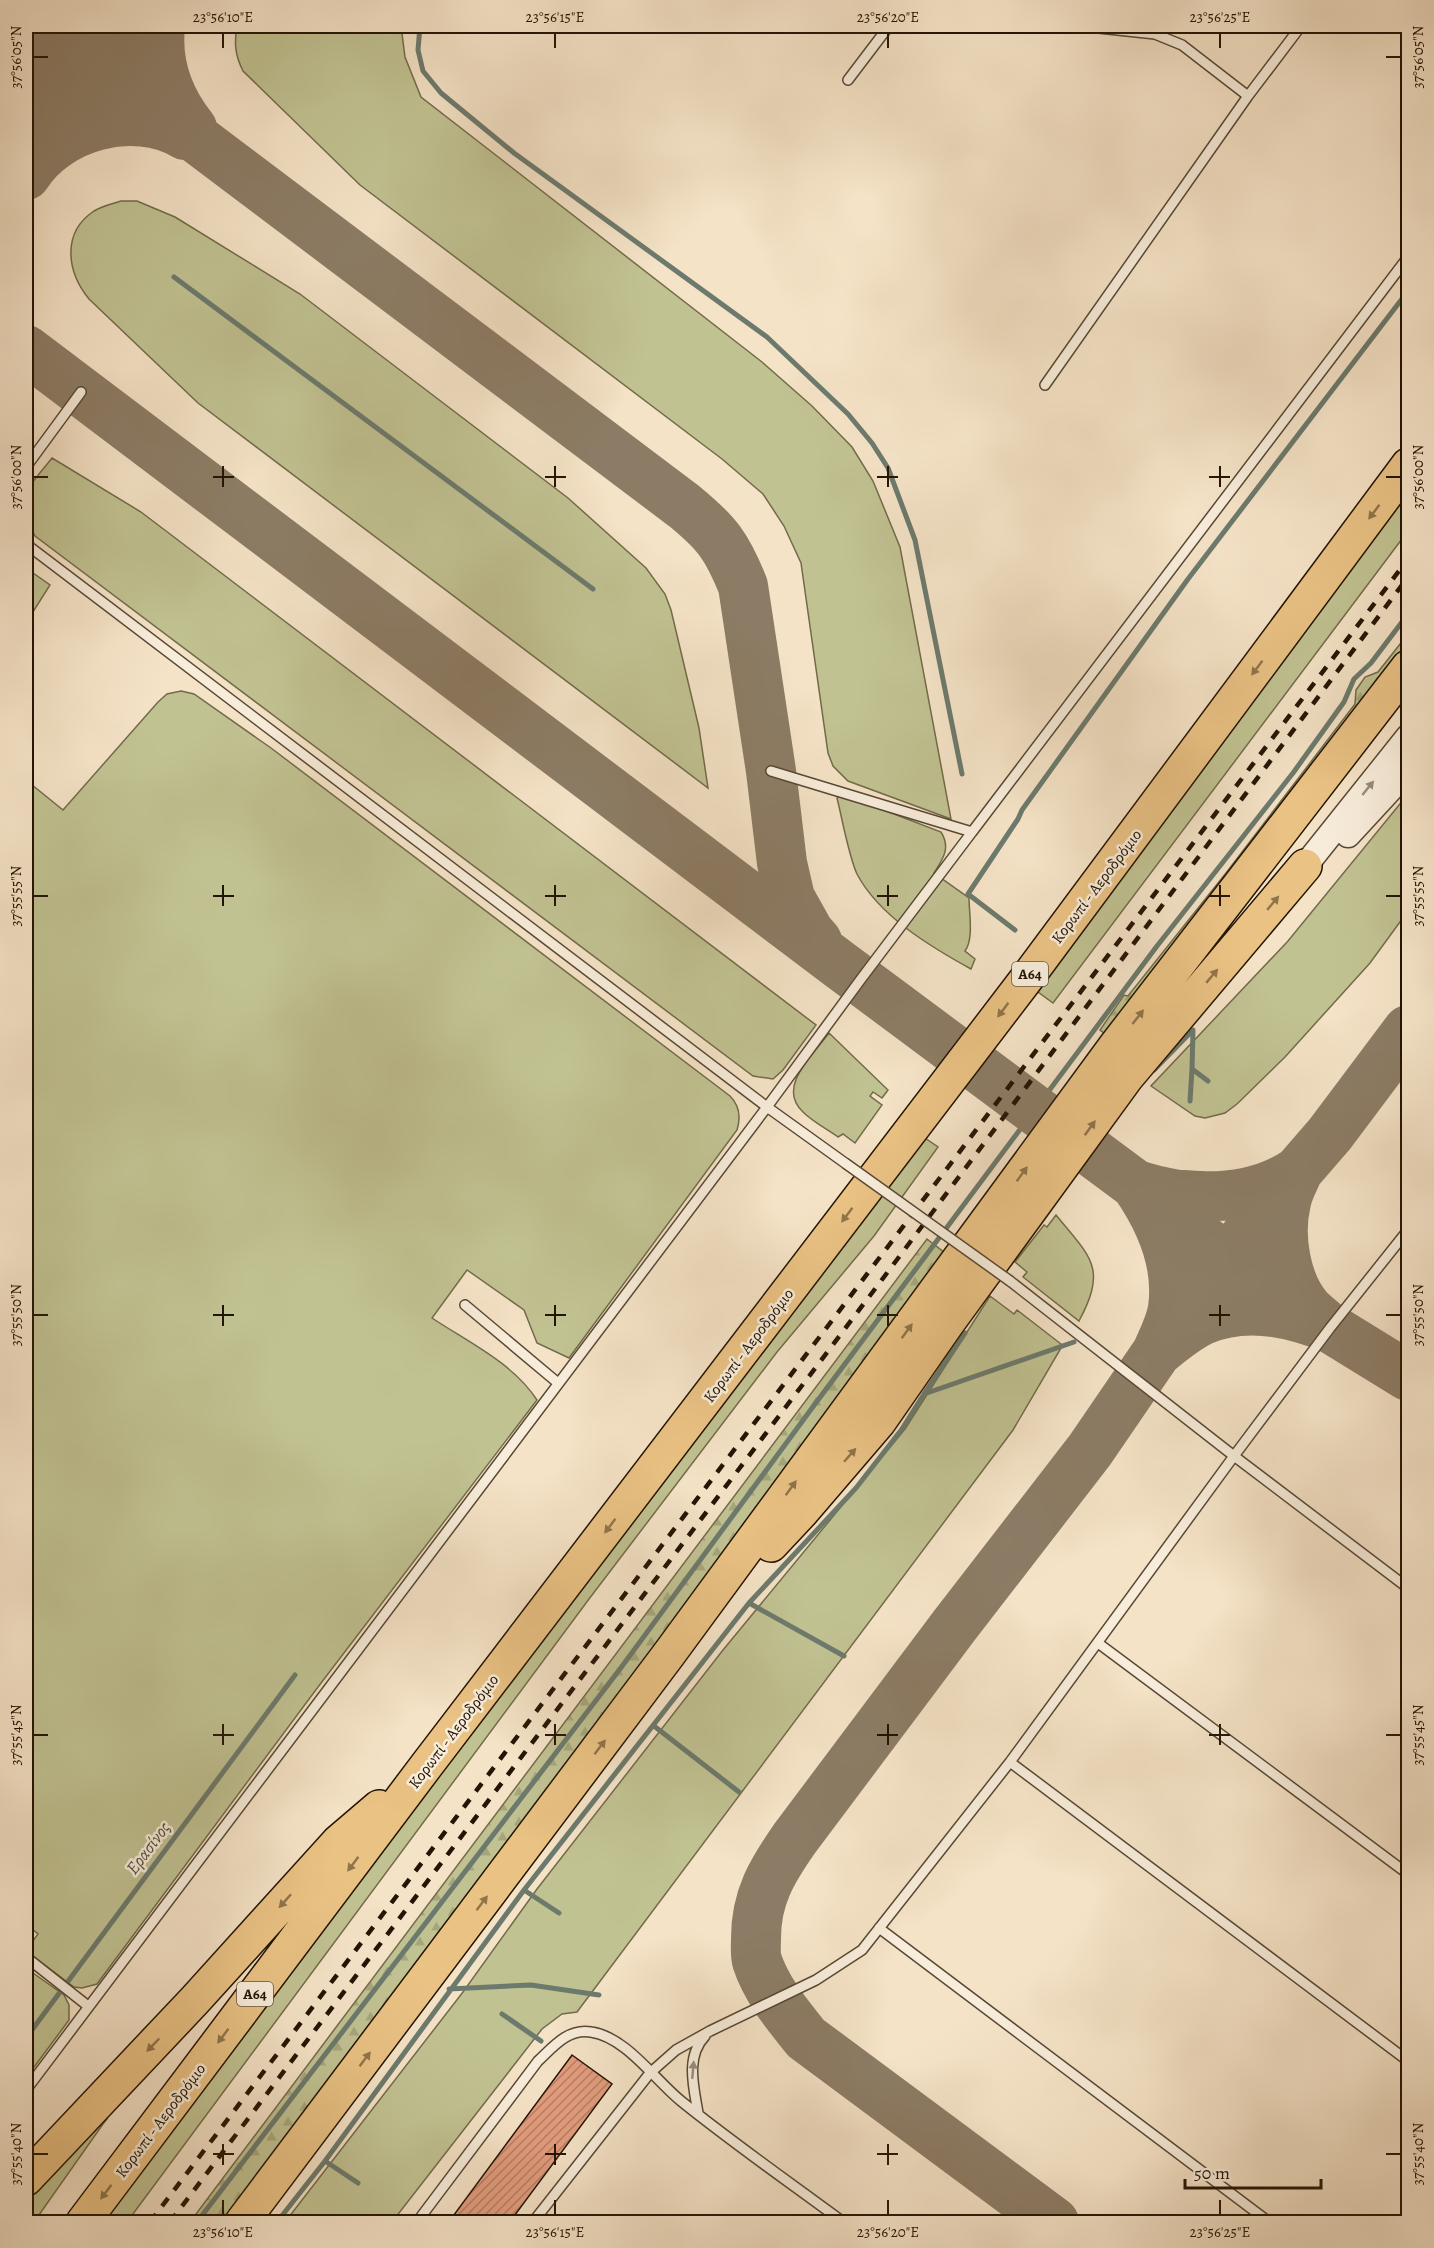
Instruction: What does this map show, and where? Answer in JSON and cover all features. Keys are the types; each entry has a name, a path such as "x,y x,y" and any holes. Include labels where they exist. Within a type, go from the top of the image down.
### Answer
{"highway":[{"name":"Κορωπί - Αεροδρόμιο","path":"83,2223 426,1766 1024,982 1408,465"},
{"path":"242,2223 669,1653 1116,1045 1408,668"},
{"path":"669,1653 801,1513 879,1422 954,1315 1128,1077 1305,866"},
{"path":"26,2178 195,2000 338,1842 426,1766"},
{"path":"267,2223 304,2168 330,2105"}],"street":[{"path":"1305,866 1408,737"},
{"path":"1305,866 1350,834 1408,770"}],"lane":[{"path":"848,80 890,26"},
{"path":"1080,26 1155,34 1182,45 1248,96"},
{"path":"1045,385 1248,96 1301,26"},
{"path":"26,2090 768,1107 972,832 1408,257"},
{"path":"26,467 81,392"},
{"path":"26,544 768,1107 1010,1281 1408,1588"},
{"path":"771,771 972,832"},
{"path":"533,2223 650,2073 676,2050 816,1980 861,1950 1010,1762 1234,1456 1330,1328 1408,1230"},
{"path":"465,1305 558,1383"},
{"path":"1098,1643 1408,1874"},
{"path":"1010,1762 1408,2061"},
{"path":"879,1928 1269,2223"},
{"path":"26,1957 88,2006"},
{"path":"417,2223 538,2061 561,2038 579,2031 593,2032 612,2039 627,2049 650,2073 698,2114 843,2223"},
{"path":"698,2114 691,2072 698,2043 710,2031"}],"green space":[{"path":"237,26 401,26 405,57 421,97 762,362 812,406 852,447 873,481 900,547 951,819 848,781 833,766 828,753 801,563 784,526 763,494 722,459 360,185 243,71 236,49"},
{"path":"121,201 137,201 175,217 300,294 568,498 646,568 665,594 671,610 699,728 708,788 198,403 89,299 72,265 72,241 83,220 94,211"},
{"path":"52,458 141,512 816,1025 783,1070 773,1079 753,1076 35,536 25,512 25,502 36,477"},
{"path":"1408,485 1408,531 1053,1003 1034,989"},
{"path":"26,568 50,585 26,623"},
{"path":"1408,634 1408,651 1228,887 1109,1037 1100,1030 1124,995 1128,996 1226,873 1355,704 1356,690 1365,677 1378,672"},
{"path":"181,691 194,694 271,748 730,1096 738,1108 739,1121 737,1130 569,1358 537,1343 524,1310 467,1270 432,1318 503,1364 516,1375 537,1400 318,1687 97,1984 82,1988 74,1987 30,1954 30,1945 38,1934 26,1924 26,780 63,810 158,702 167,694"},
{"path":"842,794 941,832 946,848 934,873 969,898 970,933 965,951 975,959 971,969 907,929 878,903 867,889 857,874 848,848 837,798"},
{"path":"1408,794 1408,911 1370,963 1285,1057 1225,1113 1205,1118 1195,1116 1151,1086 1288,941"},
{"path":"829,1033 888,1090 882,1098 873,1092 870,1096 882,1105 855,1143 843,1134 838,1137 803,1112 793,1092 800,1071"},
{"path":"925,1138 938,1147 874,1236 777,1352 589,1599 127,2222 103,2222 363,1874"},
{"path":"1056,1215 1086,1253 1091,1264 1092,1288 1079,1321 1023,1277 1027,1272 1015,1262 1044,1225 1047,1227"},
{"path":"927,1239 945,1253 689,1600 222,2222 190,2222"},
{"path":"990,1296 1014,1314 1017,1310 1061,1344 1061,1348 1013,1430 577,2012 562,2014 542,2029 392,2222 285,2222 463,1992 537,1889 723,1650 905,1429"},
{"path":"26,1968 64,1995 69,2005 69,2020 26,2078"},
{"path":"100,2117 107,2119 34,2222 26,2222 26,2197"}],"building":[{"path":"572,2055 612,2084 509,2223 448,2223"}],"waterway":[{"path":"420,26 418,50 423,71 441,93 514,153 767,337 848,414 872,443 888,468 915,540 962,774"},
{"path":"174,277 593,589"},
{"path":"1015,930 968,894 1022,810 1188,579 1408,291"},
{"path":"197,2222 620,1669 1157,946 1293,773 1344,702 1354,679 1371,663 1408,614"},
{"path":"1154,1070 1193,1030 1192,1069"},
{"path":"1190,1101 1192,1069 1208,1081"},
{"path":"965,1333 924,1394 1074,1342"},
{"path":"277,2222 325,2161 524,1890 749,1603 856,1488 902,1429 924,1394"},
{"path":"749,1603 844,1656"},
{"name":"Ερασίνος","path":"26,2038 295,1675"},
{"path":"654,1726 739,1792"},
{"path":"524,1890 559,1913"},
{"path":"449,1989 531,1985 599,1995"},
{"path":"502,2014 541,2041"},
{"path":"325,2161 358,2183"}],"taxiway":[{"path":"32,26 45,55 52,101 50,117 40,147"},
{"path":"47,26 684,506 720,541 732,560 743,586 771,771 782,863 790,898 809,932 817,941"},
{"path":"84,94 136,26"},
{"path":"160,26 162,68 170,93 192,128"},
{"path":"26,175 40,158 57,144 76,133 98,125 143,122 165,126 185,135"},
{"path":"26,350 840,965 1136,1185 1227,1259 1330,1328 1408,1376"},
{"path":"1054,2222 806,2038 772,1992 757,1961 757,1923 762,1897 779,1862 795,1838 1090,1450 1157,1352 1227,1259 1330,1134 1408,1030"},
{"path":"1298,1171 1288,1194 1284,1215 1283,1244 1286,1259 1294,1287 1301,1299 1309,1310 1330,1328 1300,1317 1268,1311 1235,1311 1197,1323 1157,1352 1172,1314 1173,1275 1160,1228 1136,1185 1159,1191 1197,1196 1242,1194 1271,1185 1298,1171"}],"railway":[{"path":"150,2222 1408,559"},
{"path":"170,2222 881,1281 1408,577"}]}
